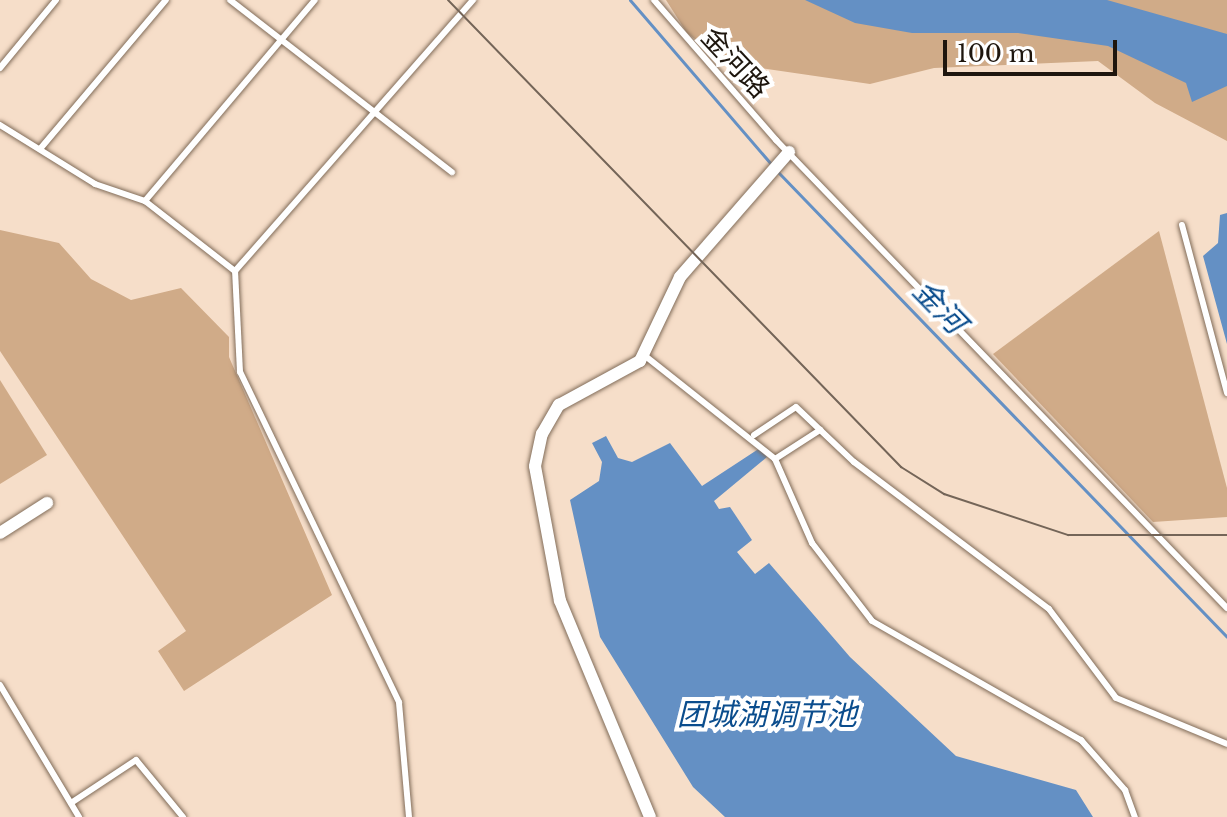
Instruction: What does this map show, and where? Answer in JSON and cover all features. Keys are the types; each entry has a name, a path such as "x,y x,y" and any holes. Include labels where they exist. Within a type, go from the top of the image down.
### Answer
{"street":[{"path":"650,817 560,601 535,466 542,434 559,405 644,355 680,277 786,156"},
{"path":"0,533 47,503"}],"lane":[{"path":"0,68 56,0"},
{"path":"40,149 166,0"},
{"path":"230,0 368,112 452,172"},
{"path":"145,201 315,0"},
{"path":"409,817 399,702 240,372 235,271 368,112 473,0"},
{"name":"金河路","path":"654,0 786,156 1227,608"},
{"path":"0,125 95,184 145,201 235,271"},
{"path":"1182,225 1227,393"},
{"path":"644,355 754,435 775,459 812,543 872,621 1081,740 1125,790 1135,817"},
{"path":"754,435 796,407 820,430 1049,609 1116,698 1227,744"},
{"path":"775,459 820,430"},
{"path":"0,685 79,817"},
{"path":"71,803 136,760 183,817"}],"shaded area":[{"path":"666,0 1227,0 1227,141 1155,103 1098,61 934,68 870,84 726,63 687,33"},
{"path":"0,230 59,243 91,279 131,300 181,288 229,337 229,357 332,595 184,691 158,651 186,631 0,351"},
{"path":"1159,231 1227,488 1227,517 1153,522 993,354"},
{"path":"0,380 47,455 0,484"}],"water":[{"path":"805,0 1107,0 1227,34 1227,86 1192,102 1186,83 1108,46 1018,33 912,33 855,23"},
{"path":"1227,213 1227,344 1203,256 1218,243 1220,215"},
{"name":"团城湖调节池","path":"606,436 618,458 632,462 670,443 702,486 760,448 767,457 714,501 719,509 730,507 752,540 737,552 755,574 769,563 850,657 956,756 1076,790 1093,817 725,817 693,787 600,637 570,500 599,481 602,462 592,443"}],"waterway":[{"name":"金河","path":"630,0 773,166"},
{"name":"金河","path":"778,172 1227,637"}],"tram line":[{"path":"448,0 901,467 944,494 1068,535 1227,535"}]}
